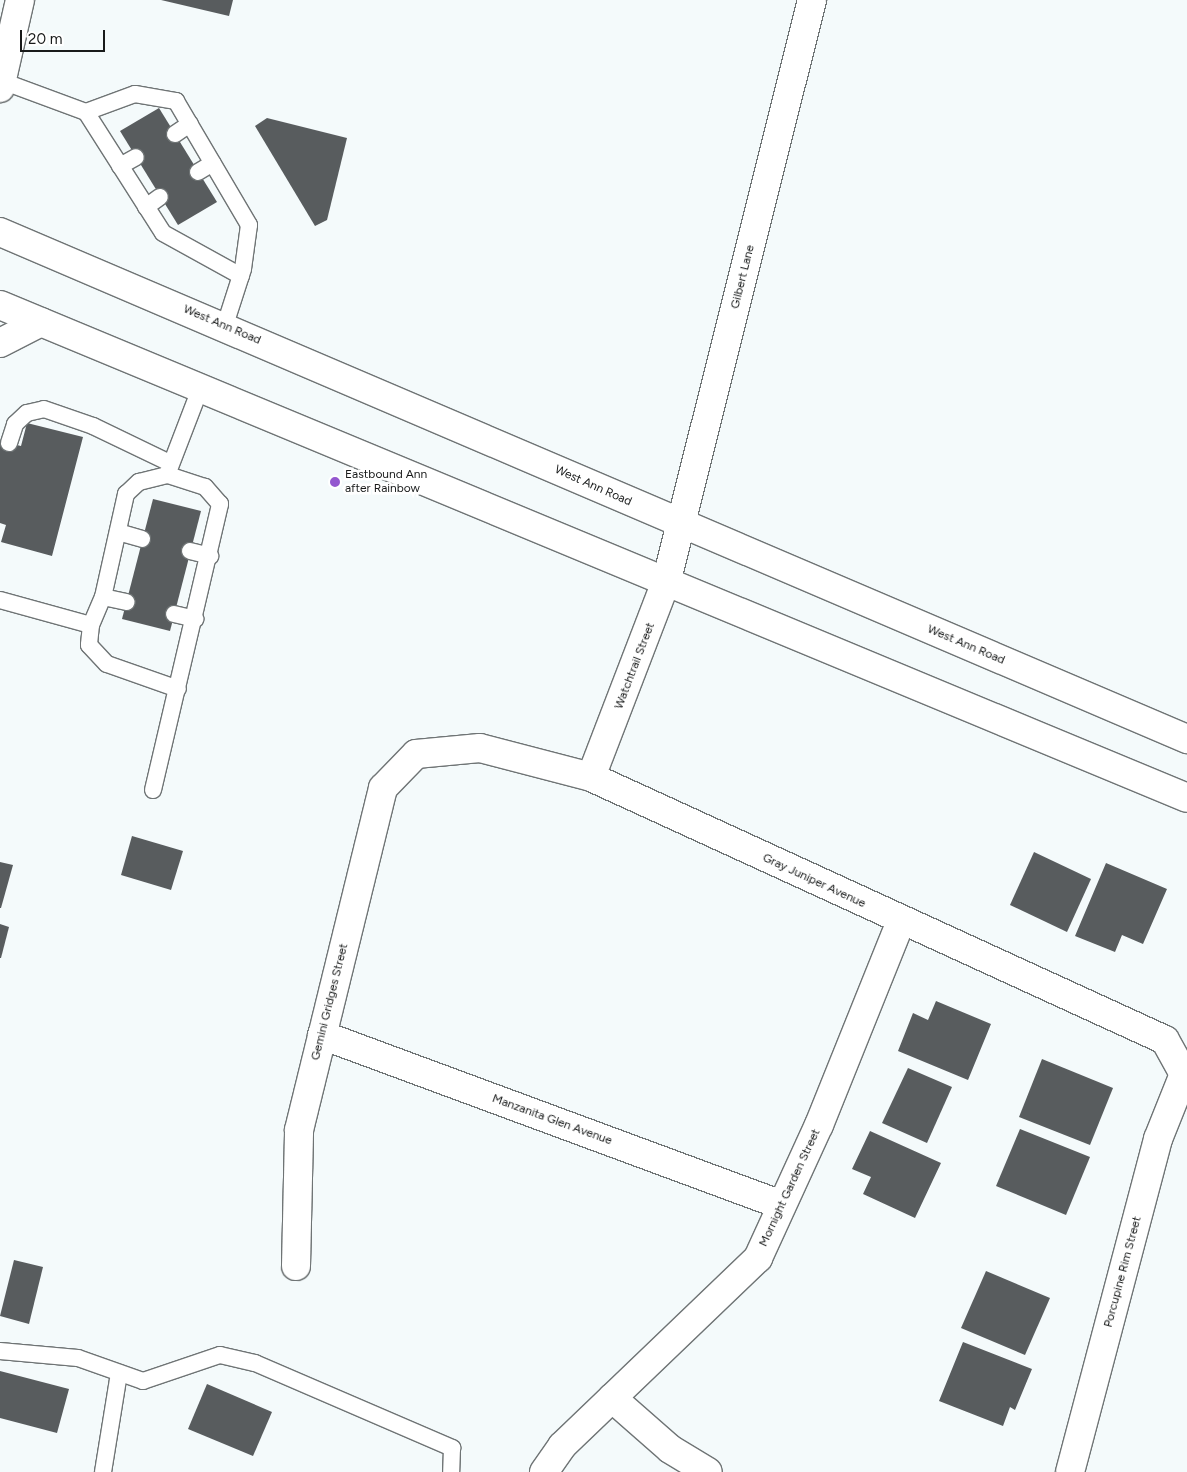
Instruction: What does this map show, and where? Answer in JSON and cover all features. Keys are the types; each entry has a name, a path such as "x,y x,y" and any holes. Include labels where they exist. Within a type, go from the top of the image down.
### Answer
{"street":[{"path":"1,85 20,0"},
{"name":"Gilbert Lane","path":"674,553 812,0"},
{"name":"West Ann Road","path":"0,232 224,325 681,524 1187,740"},
{"path":"0,305 668,579 1187,798"},
{"path":"0,343 41,322"},
{"name":"Watchtrail Street","path":"591,777 668,579 674,553"},
{"name":"Gray Juniper Avenue","path":"416,754 480,748 591,777 901,921 1165,1040 1184,1074"},
{"name":"Gemini Gridges Street","path":"296,1266 299,1130 383,788 416,754"},
{"name":"Mornight Garden Street","path":"544,1472 562,1446 758,1258 901,921"},
{"name":"Manzanita Glen Avenue","path":"322,1035 782,1205"},
{"name":"Porcupine Rim Street","path":"1070,1472 1158,1139 1184,1074"},
{"path":"612,1398 670,1449 708,1472"}],"lane":[{"path":"1,85 86,112 136,94 176,101 249,225 241,276 224,325"},
{"path":"86,112 163,233 241,276"},
{"path":"175,134 190,124"},
{"path":"120,166 136,158"},
{"path":"198,172 213,163"},
{"path":"146,207 160,197"},
{"path":"178,689 107,664 89,645 91,625 103,597 126,494 139,482 168,469 200,388"},
{"path":"9,444 15,424 28,413 44,409 93,426 168,469 205,487 220,504 210,556 153,790"},
{"path":"118,532 142,539"},
{"path":"190,551 210,556"},
{"path":"103,597 126,602"},
{"path":"0,600 91,625"},
{"path":"174,614 195,619"},
{"path":"0,1350 78,1358 144,1381 220,1355 255,1363 452,1448 451,1472"},
{"path":"103,1472 120,1373"}],"building":[{"path":"161,0 233,0 229,16"},
{"path":"159,108 217,202 178,225 120,131"},
{"path":"267,118 347,138 327,220 315,226 255,126"},
{"path":"27,423 83,437 52,556 1,542 6,525 0,523 0,441 21,446"},
{"path":"153,499 201,511 170,631 122,619"},
{"path":"132,836 183,851 171,890 121,875"},
{"path":"1034,852 1091,879 1067,932 1010,905"},
{"path":"0,862 13,865 1,908 0,908"},
{"path":"1106,863 1167,889 1143,944 1122,935 1115,952 1075,936"},
{"path":"0,924 9,927 1,958 0,958"},
{"path":"936,1001 991,1024 968,1080 898,1051 913,1013 928,1020"},
{"path":"1042,1059 1113,1088 1090,1145 1019,1117"},
{"path":"908,1068 952,1087 927,1143 882,1123"},
{"path":"1020,1129 1090,1157 1066,1215 996,1186"},
{"path":"870,1131 941,1163 915,1218 863,1194 871,1177 852,1169"},
{"path":"14,1260 43,1267 29,1324 0,1316"},
{"path":"986,1271 1050,1298 1025,1355 961,1328"},
{"path":"963,1342 1032,1369 1015,1410 1010,1407 1003,1426 939,1401"},
{"path":"0,1371 69,1389 57,1433 0,1418"},
{"path":"207,1384 272,1412 253,1456 188,1429"}],"place":[{"name":"Eastbound Ann after Rainbow","path":"335,482"}]}
